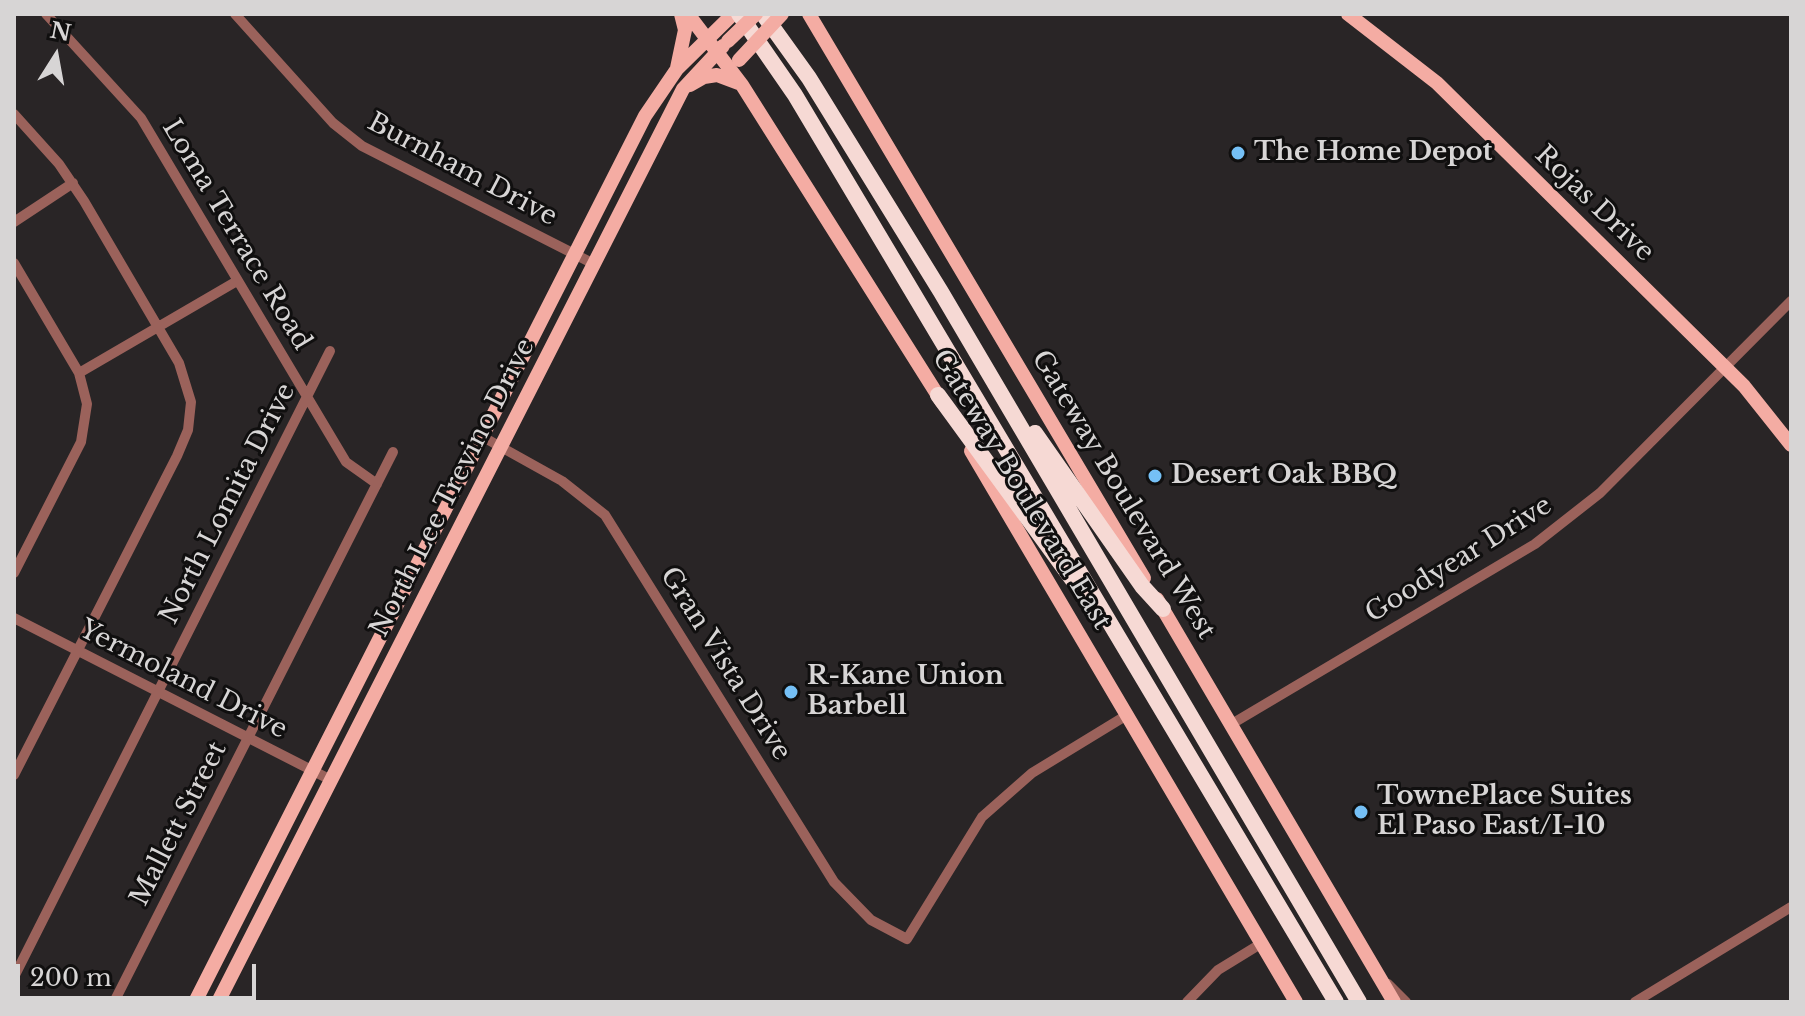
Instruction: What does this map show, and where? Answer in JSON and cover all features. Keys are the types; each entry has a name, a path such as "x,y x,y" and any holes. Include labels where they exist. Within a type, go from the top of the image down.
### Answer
{"highway":[{"path":"739,14 803,108 1336,1002"},
{"path":"763,14 816,88 941,292 1359,1002"},
{"path":"941,292 983,350 1069,484 1163,609"},
{"path":"938,395 993,465 1065,570 1112,624"}],"main road":[{"path":"677,69 685,30 681,14"},
{"name":"Gateway Boulevard East","path":"688,14 707,39 723,46 742,85 938,395 1296,1002"},
{"name":"North Lee Trevino Drive","path":"195,1002 645,116 677,69 733,14"},
{"name":"North Lee Trevino Drive","path":"218,1002 683,89 756,14"},
{"path":"683,89 713,75 742,85 739,60 782,14"},
{"name":"Gateway Boulevard West","path":"809,14 1394,1002"},
{"name":"Rojas Drive","path":"1348,14 1438,84 1756,398 1791,445"}],"street":[{"name":"Loma Terrace Road","path":"46,14 141,118 346,462 377,484"},
{"name":"Burnham Drive","path":"235,14 327,117 362,146 594,264"},
{"path":"14,114 73,183 158,327 189,387 188,430 14,775"},
{"path":"14,222 73,183"},
{"path":"14,263 79,373 87,404 85,430 14,573"},
{"path":"79,373 237,281"},
{"name":"Goodyear Drive","path":"1230,725 1535,544 1600,493 1791,301"},
{"name":"North Lomita Drive","path":"14,977 330,351"},
{"name":"Gran Vista Drive","path":"483,437 562,481 605,515 834,882 871,920 907,939 982,817 1032,773 1127,715"},
{"name":"Mallett Street","path":"114,1002 393,452"},
{"name":"Yermoland Drive","path":"14,618 331,780"},
{"path":"1635,1002 1791,907"},
{"path":"1187,1002 1218,970 1262,943"},
{"path":"1378,974 1406,1002"}],"place":[{"name":"The Home Depot","path":"1238,153"},
{"name":"Desert Oak BBQ","path":"1155,476"},
{"name":"R-Kane Union Barbell","path":"791,692"},
{"name":"TownePlace Suites El Paso East/I-10","path":"1361,812"}]}
